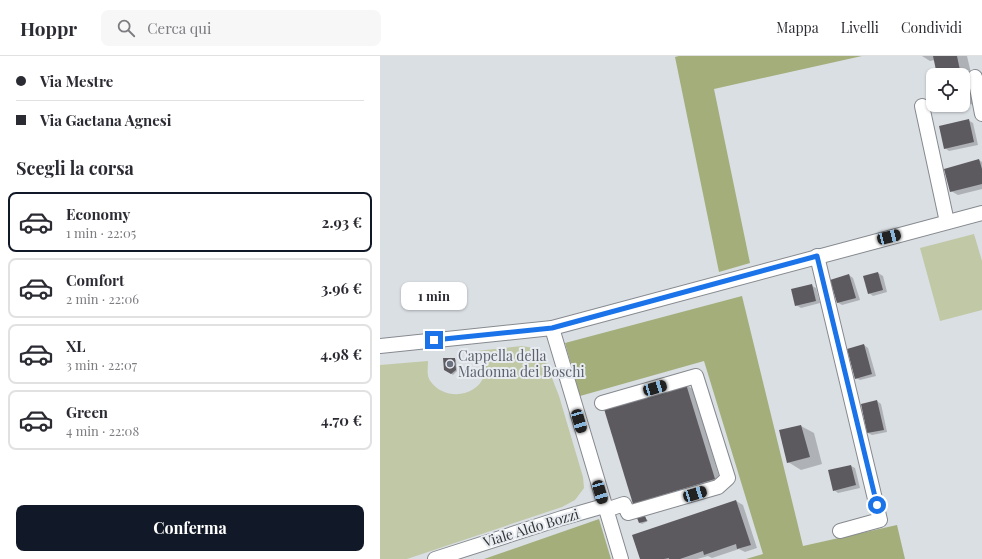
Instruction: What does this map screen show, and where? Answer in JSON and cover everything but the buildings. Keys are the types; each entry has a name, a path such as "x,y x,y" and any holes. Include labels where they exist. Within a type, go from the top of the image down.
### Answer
{"street":[{"path":"975,77 982,114"},
{"path":"922,106 947,222"},
{"path":"380,346 552,328 982,213"},
{"path":"817,256 880,520 840,531"},
{"path":"552,328 621,559"},
{"name":"Viale Aldo Bozzi","path":"435,559 562,518 624,504 628,513 718,486 728,478 696,376 602,403"}],"green space":[{"path":"862,56 714,89 750,263 719,272 675,57"},
{"path":"974,234 982,261 982,310 940,321 920,248"},
{"path":"742,296 803,546 897,525 905,559 746,559 763,554 704,361 580,396 565,343"},
{"path":"522,346 534,348 543,355 559,396 583,477 584,488 575,500 562,507 407,559 380,559 380,365 428,361 429,380 437,388 444,392 459,394 474,389 486,373 486,368 482,358 477,351"},
{"path":"599,519 611,559 484,559"}],"place":[{"name":"Cappella della Madonna dei Boschi","path":"450,364"}],"route":[{"path":"434,340 552,328 817,256 877,505"}]}
